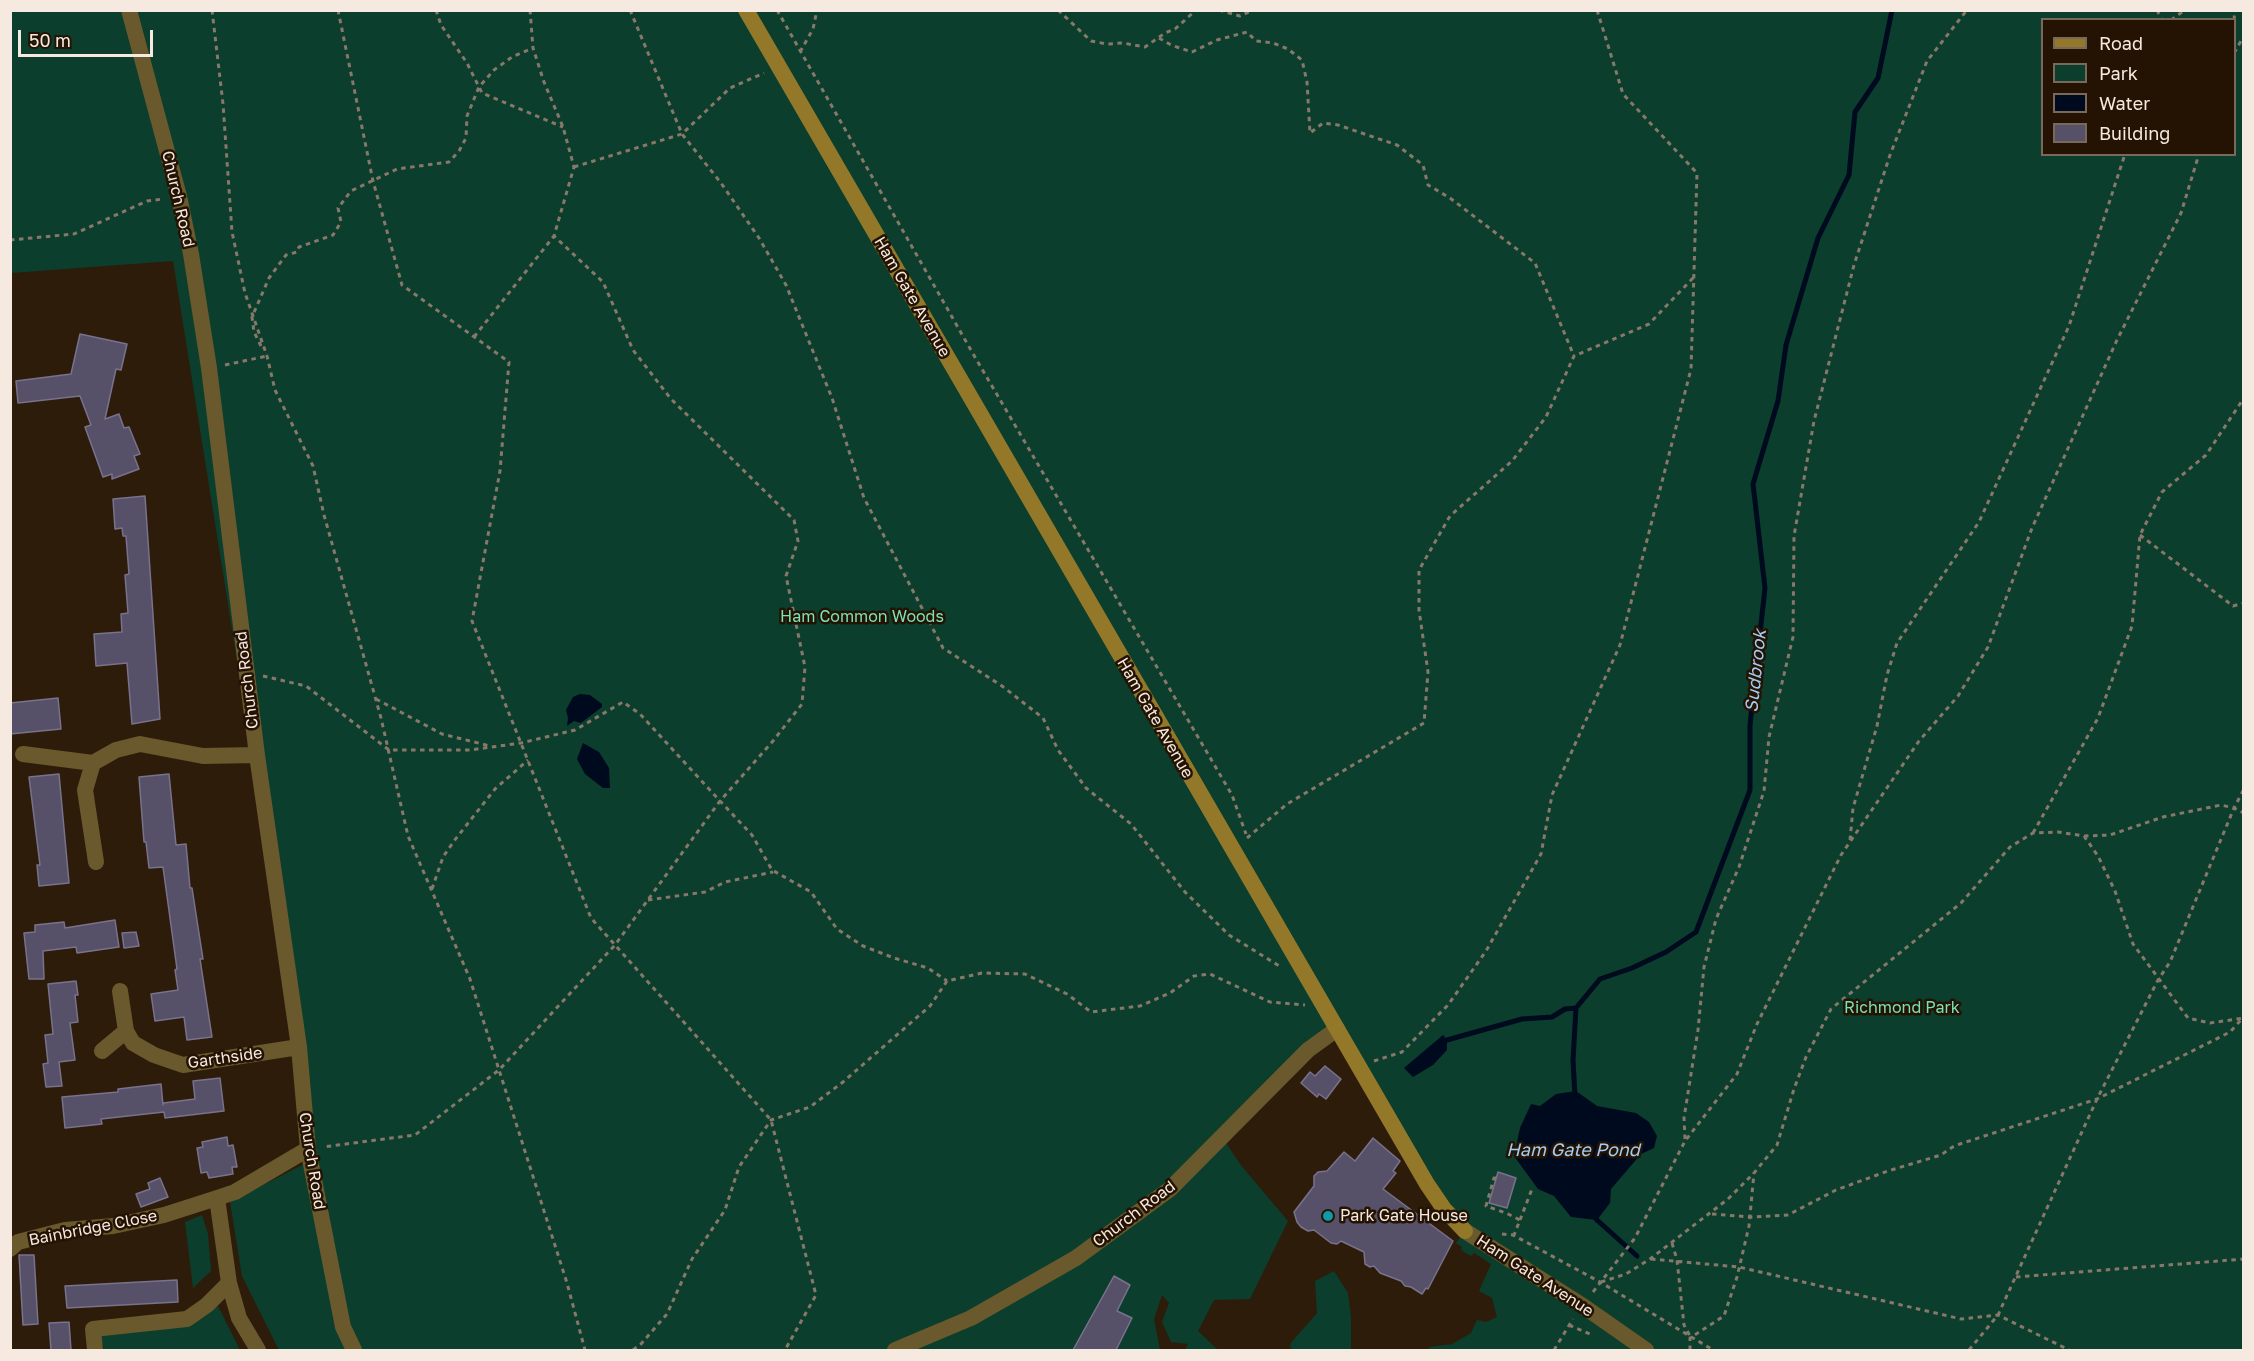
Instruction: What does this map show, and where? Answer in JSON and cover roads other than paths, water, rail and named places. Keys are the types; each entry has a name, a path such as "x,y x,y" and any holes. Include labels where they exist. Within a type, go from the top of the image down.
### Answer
{"main road":[{"name":"Ham Gate Avenue","path":"746,10 1427,1184 1444,1209 1465,1231"}],"street":[{"name":"Church Road","path":"129,10 179,196 191,254 208,368 257,755 299,1047 308,1149 343,1327 354,1350"},
{"path":"23,754 93,763 116,750 140,744 203,756 257,755"},
{"path":"93,763 85,790 96,862"},
{"path":"102,1051 126,1031 120,991"},
{"name":"Church Road","path":"895,1350 971,1318 1076,1258 1170,1189 1308,1050 1337,1029"},
{"name":"Garthside","path":"126,1031 133,1043 154,1055 183,1065 299,1047"},
{"name":"Bainbridge Close","path":"10,1249 18,1242 65,1230 114,1226 164,1215 218,1198 235,1192 308,1149"},
{"path":"218,1198 229,1283 240,1318 258,1350"},
{"name":"Ham Gate Avenue","path":"1465,1231 1646,1350"},
{"path":"95,1350 93,1329 187,1319 207,1305 229,1283"}],"water":[{"path":"580,694 590,695 602,704 602,707 581,723 574,721 567,726 566,710 573,697"},
{"path":"583,743 599,752 609,768 610,788 603,788 585,774 577,759"},
{"path":"1443,1035 1447,1040 1447,1050 1433,1065 1413,1077 1404,1068"},
{"name":"Ham Gate Pond","path":"1576,1091 1597,1106 1636,1113 1649,1122 1657,1136 1654,1148 1641,1154 1611,1189 1610,1203 1597,1220 1571,1217 1554,1196 1538,1189 1514,1156 1520,1128 1531,1104 1540,1106 1556,1094"}],"waterway":[{"name":"Sudbrook","path":"1575,1097 1573,1060 1576,1008 1600,979 1632,968 1666,952 1696,932 1750,790 1750,725 1765,588 1753,484 1778,401 1786,345 1818,238 1849,175 1855,112 1878,78 1892,10"},
{"path":"1447,1040 1522,1019 1552,1017 1565,1009 1576,1008"},
{"name":"Sudbrook","path":"1593,1214 1637,1256"}],"place":[{"name":"Park Gate House","path":"1328,1216"}],"park label":[{"name":"Ham Common Woods","path":"862,617"},
{"name":"Richmond Park","path":"1902,1008"}]}
